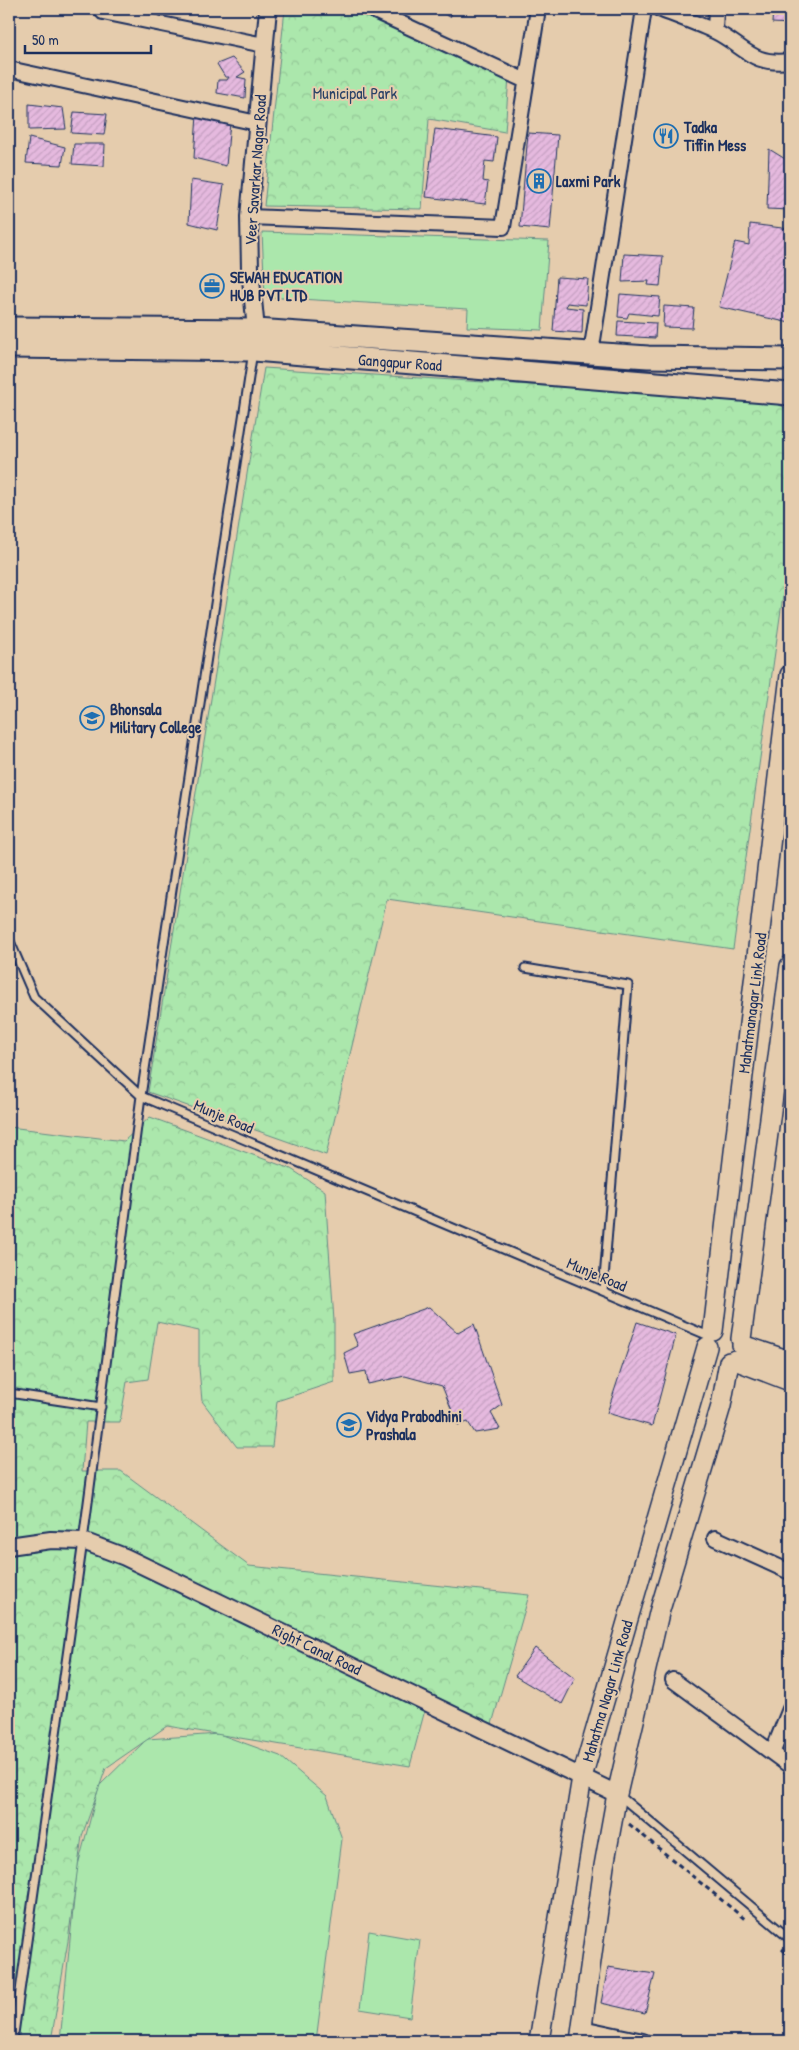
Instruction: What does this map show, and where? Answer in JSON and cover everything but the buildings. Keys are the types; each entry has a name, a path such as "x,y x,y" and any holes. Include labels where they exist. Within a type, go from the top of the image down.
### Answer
{"main road":[{"name":"Gangapur Road","path":"9,328 648,357 790,359"},
{"name":"Gangapur Road","path":"9,347 255,340 790,394"},
{"name":"Mahatmanagar Link Road","path":"710,1338 790,675"},
{"name":"Mahatmanagar Link Road","path":"737,1351 790,966"},
{"path":"729,1328 734,1330 737,1351 723,1363 712,1358 710,1338 729,1328"},
{"name":"Mahatma Nagar Link Road","path":"539,2041 582,1777 710,1338"},
{"path":"737,1351 790,1361"},
{"path":"737,1351 790,1381"},
{"name":"Mahatma Nagar Link Road","path":"581,2035 615,1802 659,1613 737,1351"}],"street":[{"name":"Veer Savarkar Nagar Road","path":"255,340 250,269 249,217 268,9"},
{"path":"370,9 526,80"},
{"path":"249,217 503,227 538,9"},
{"path":"591,353 644,9"},
{"path":"659,9 715,31 760,60 773,63 790,61"},
{"path":"715,31 716,9"},
{"path":"102,12 264,45"},
{"path":"9,70 257,123"},
{"path":"715,1538 790,1572"},
{"name":"Right Canal Road","path":"9,1546 50,1540 83,1541 125,1557 582,1777 615,1802"},
{"path":"673,1680 790,1766"},
{"path":"773,1752 790,1709"},
{"path":"581,2035 643,2041"}],"lane":[{"path":"13,2041 83,1541 141,1096 255,340"},
{"name":"Munje Road","path":"9,939 34,997 141,1096 710,1338"},
{"path":"525,968 628,985 603,1291"},
{"path":"9,1393 101,1407"},
{"path":"615,1802 790,1939"}],"path":[{"path":"615,1802 752,1924"},
{"path":"775,1943 790,1956"}],"green space":[{"name":"Municipal Park","path":"285,9 363,9 509,76 505,132 429,119 422,209 264,206"},
{"path":"262,232 549,241 542,330 467,327 468,309 265,297"},
{"path":"264,368 766,400 784,407 790,415 790,546 733,949 387,899 326,1155 148,1092"},
{"path":"150,1117 291,1169 325,1191 334,1321 334,1382 277,1401 272,1447 237,1447 202,1401 199,1368 199,1331 157,1322 148,1379 127,1382 120,1422 86,1422 82,1471 121,1471 249,1566 529,1595 492,1724 429,1695 410,1766 167,1726 106,1768 82,1836 68,1941 51,2041 9,2041 9,1127 124,1141"},
{"path":"219,1734 280,1756 327,1796 342,1839 316,2041 60,2041 77,1869 99,1786 147,1739"},
{"path":"369,1931 420,1940 410,2017 360,2009"}],"place":[{"name":"Tadka Tiffin Mess","path":"666,136"},
{"name":"Laxmi Park","path":"539,181"},
{"name":"SEWAH EDUCATION HUB PVT LTD","path":"212,286"},
{"name":"Bhonsala Military College","path":"92,718"},
{"name":"Vidya Prabodhini Prashala","path":"349,1425"}]}
